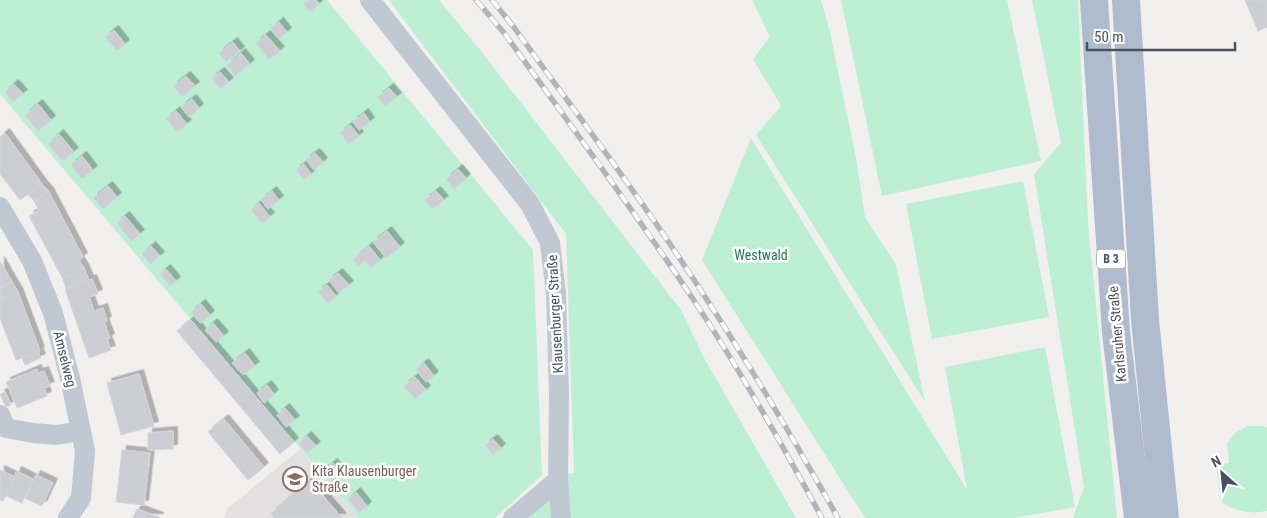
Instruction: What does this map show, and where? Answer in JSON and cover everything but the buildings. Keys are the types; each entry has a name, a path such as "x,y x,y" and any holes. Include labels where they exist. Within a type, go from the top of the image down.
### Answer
{"main road":[{"name":"Karlsruher Straße","path":"1094,0 1116,332 1138,518"},
{"name":"B 3","path":"1126,0 1145,320 1165,518"}],"street":[{"name":"Klausenburger Straße","path":"370,0 530,204 550,243 556,293 559,395 558,480 561,518"},
{"name":"Amselweg","path":"0,207 32,261 53,313 70,378 84,450 81,498 68,518"},
{"path":"0,415 6,428 33,434 56,435 81,430"},
{"path":"514,518 558,480"}],"shaded area":[{"name":"Kita Klausenburger Straße","path":"300,449 359,518 224,518 227,509"}],"green space":[{"path":"0,0 327,0 533,250 542,475 495,518 359,518 0,94"},
{"path":"389,0 439,0 481,51 681,310 704,358 796,518 510,518 554,476 574,473 566,234"},
{"path":"752,0 821,0 830,32 856,158 865,217 896,265 925,402 756,135 781,106 753,59 770,37"},
{"path":"841,0 1007,0 1041,161 882,196"},
{"path":"1032,0 1078,0 1088,223 1117,518 1073,518 1084,487 1034,174 1061,143"},
{"name":"Westwald","path":"751,138 967,490 945,367 1045,347 1075,507 1015,518 865,518 702,260"},
{"path":"1023,181 1049,317 932,339 906,204"},
{"path":"1248,426 1263,426 1267,428 1267,511 1243,511 1221,502 1216,465 1229,463 1227,444 1235,433"}],"railway":[{"path":"476,0 505,34 624,199 693,299 760,407 822,518"},
{"path":"492,0 615,166 696,283 759,383 838,518"}],"place":[{"name":"Kita Klausenburger Straße","path":"295,479"}]}
